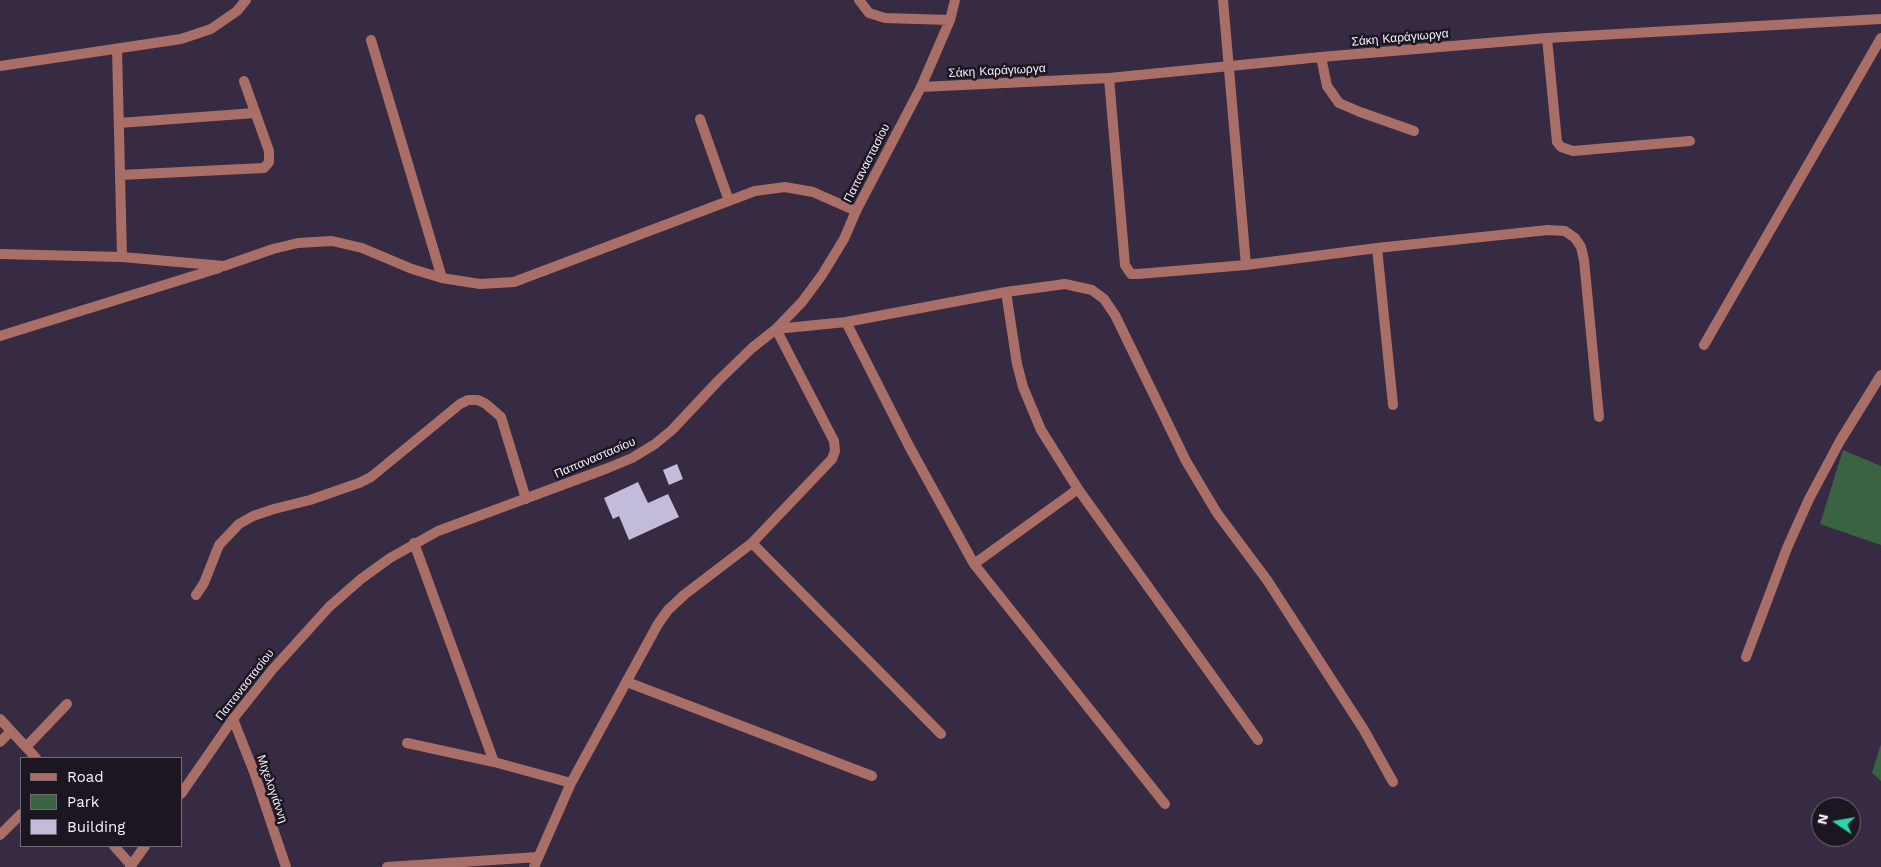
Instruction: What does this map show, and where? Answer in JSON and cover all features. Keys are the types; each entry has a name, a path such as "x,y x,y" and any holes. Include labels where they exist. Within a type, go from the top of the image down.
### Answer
{"street":[{"path":"0,66 181,39 211,29 237,11 246,0"},
{"path":"859,0 869,13 885,18 950,20"},
{"name":"Παπαναστασίου","path":"182,793 233,719 272,670 329,607 361,579 390,558 438,532 632,458 655,444 672,430 718,381 776,329 802,302 822,275 844,239 856,211 921,87 950,20 955,0"},
{"path":"1223,0 1246,265"},
{"name":"Σάκη Καράγιωργα","path":"921,87 1109,78 1322,57 1547,38 1881,19"},
{"path":"1547,38 1557,142 1561,148 1573,152 1690,141"},
{"path":"1704,345 1881,38"},
{"path":"371,40 442,278"},
{"path":"117,49 122,256"},
{"path":"1322,57 1328,86 1339,103 1414,131"},
{"path":"1109,78 1126,265 1131,274 1246,265 1377,248 1548,230 1565,231 1575,238 1581,247 1584,260 1599,417"},
{"path":"120,176 264,168 269,162 269,151 244,81"},
{"path":"119,123 255,113"},
{"path":"700,119 730,201"},
{"path":"0,336 298,242 332,242 362,248 412,269 442,278 480,284 514,282 755,190 785,187 813,192 856,211"},
{"path":"1377,248 1393,405"},
{"path":"0,254 122,256 224,266"},
{"path":"387,867 536,862 571,783 658,624 668,610 684,594 752,543 832,459 834,441 831,434 776,329 846,322 1006,292 1065,284 1092,290 1104,300 1115,315 1190,468 1217,513 1272,588 1364,730 1393,782"},
{"path":"1006,292 1017,364 1023,386 1041,430 1078,489 1258,740"},
{"path":"846,322 909,446 974,564 1165,804"},
{"path":"1746,657 1787,548 1809,499 1840,441 1881,375"},
{"path":"196,595 204,583 219,546 239,524 253,516 310,500 359,483 382,469 460,404 468,400 478,400 486,404 501,417 526,500"},
{"path":"974,564 1078,489"},
{"path":"752,543 941,734"},
{"path":"414,544 494,762"},
{"path":"627,682 872,776"},
{"path":"26,747 67,704"},
{"path":"0,718 35,757"},
{"name":"Μιχελογιάννη","path":"233,719 254,772 286,867"},
{"path":"0,742 12,731"},
{"path":"407,742 494,762 571,783"},
{"path":"0,835 20,815"},
{"path":"115,847 131,866 144,847"}],"green space":[{"path":"1843,450 1881,466 1881,545 1820,524"},
{"path":"1881,744 1881,781 1872,773"}],"building":[{"path":"677,464 683,479 669,485 663,470"},
{"path":"638,482 648,503 668,494 679,517 629,540 619,516 613,519 604,498"}]}
